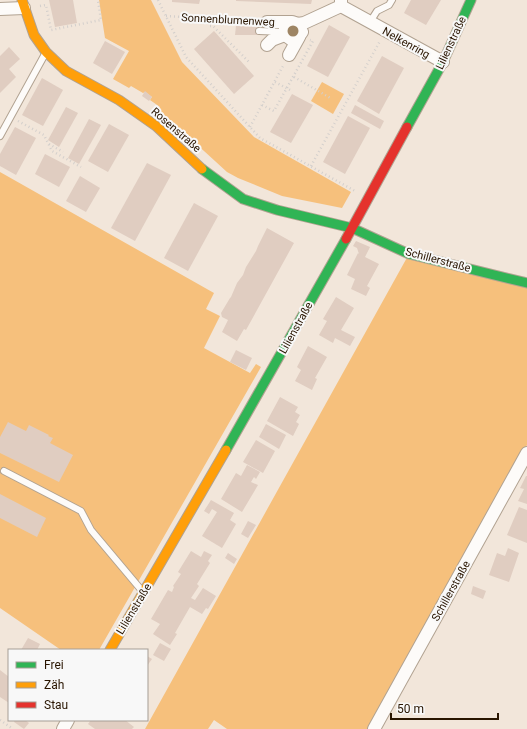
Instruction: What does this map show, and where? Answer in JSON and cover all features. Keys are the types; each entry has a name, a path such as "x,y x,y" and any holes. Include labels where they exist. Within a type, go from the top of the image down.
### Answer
{"street":[{"name":"Lilienstraße","path":"111,649 144,594 352,228 443,62 471,0"},
{"name":"Nelkenring","path":"341,3 385,32 443,62"},
{"name":"Sonnenblumenweg","path":"267,45 272,40 293,31 304,23 341,3"},
{"path":"0,9 23,4"},
{"name":"Rosenstraße","path":"23,4 34,35 46,52 66,71 119,100 156,126 204,171 243,199 278,210 352,228"},
{"name":"Sonnenblumenweg","path":"263,26 293,31"},
{"path":"289,55 293,31"},
{"name":"Schillerstraße","path":"352,228 408,254 527,283"},
{"name":"Schillerstraße","path":"374,729 527,453"}],"lane":[{"name":"Nelkenring","path":"370,22 377,11 389,4 392,0"},
{"path":"0,136 46,52"},
{"path":"4,471 81,511 91,530 144,594"}],"path":[{"path":"23,4 46,5 51,30 101,20 98,0"},
{"path":"158,0 186,56 260,138 368,198"},
{"name":"Sonnenblumenweg","path":"166,16 209,19 263,26"},
{"path":"209,19 209,26 214,26 249,62"},
{"path":"262,104 274,111 314,41 293,31"},
{"path":"311,166 385,32"},
{"path":"250,127 289,55"},
{"path":"294,77 332,99"},
{"path":"274,82 292,91"},
{"path":"11,116 44,135 52,151 81,167"},
{"path":"48,144 63,152"},
{"path":"0,720 13,729"}],"shaded area":[{"path":"99,0 151,0 182,62 254,137 351,192 342,208 282,196 227,172 158,109 160,107 150,100 152,97 145,92 143,93 131,86 129,88 113,79 129,51 105,38"},
{"path":"322,82 344,94 333,114 311,101"},
{"path":"0,172 214,293 206,309 220,316 204,348 250,373 256,364 261,367 100,649 60,649 0,608"},
{"path":"409,254 527,285 527,445 370,729 227,729 214,720 208,729 145,729"}],"building":[{"path":"49,0 73,0 77,23 55,27"},
{"path":"172,0 200,0 199,4 172,2"},
{"path":"236,0 312,0 311,4"},
{"path":"411,0 441,0 426,25 404,13"},
{"path":"329,25 350,37 328,77 307,66"},
{"path":"236,26 259,27 259,35 235,35"},
{"path":"214,31 254,76 234,94 194,49"},
{"path":"105,41 125,52 112,74 93,63"},
{"path":"9,47 20,59 9,69 16,77 0,93 0,56"},
{"path":"382,56 404,68 379,114 357,101"},
{"path":"42,78 63,90 43,126 22,115"},
{"path":"145,91 152,97 149,101 142,96"},
{"path":"292,94 313,105 291,143 270,132"},
{"path":"355,105 384,121 380,129 351,113"},
{"path":"66,107 78,113 59,147 48,140"},
{"path":"348,116 370,128 345,174 323,162"},
{"path":"89,119 101,125 79,164 68,158"},
{"path":"109,124 129,135 108,172 88,161"},
{"path":"15,127 36,138 16,175 0,166 0,154"},
{"path":"45,154 70,167 59,187 35,174"},
{"path":"147,163 171,175 135,241 111,228"},
{"path":"80,176 100,188 86,212 66,201"},
{"path":"194,203 218,216 188,271 164,258"},
{"path":"267,228 294,243 246,330 244,329 237,341 222,332 228,320 222,317 221,313 256,251"},
{"path":"356,241 370,247 365,257 379,264 367,286 370,288 366,296 351,289 355,279 347,275 358,253 359,254 357,248 353,246"},
{"path":"336,297 354,308 341,330 355,337 350,346 335,338 333,343 319,335 327,321 323,319"},
{"path":"308,346 327,357 315,378 317,379 312,390 295,381 301,370 297,367"},
{"path":"236,350 252,358 246,370 230,362"},
{"path":"280,397 298,407 295,412 300,415 296,422 299,424 293,436 267,421"},
{"path":"8,422 26,431 29,425 49,435 48,436 53,438 50,443 73,455 59,482 0,453 0,437"},
{"path":"266,424 286,435 279,449 259,437"},
{"path":"256,440 275,451 263,473 243,462"},
{"path":"247,465 260,472 256,479 254,477 251,482 258,485 242,512 221,499 236,473 241,476"},
{"path":"526,476 527,504 518,501 524,489 520,488"},
{"path":"0,494 46,518 37,537 0,518"},
{"path":"211,500 234,513 230,520 236,524 222,548 202,536 217,512 212,509 209,514 204,511"},
{"path":"519,507 527,510 527,543 507,535"},
{"path":"248,521 256,525 248,538 241,534"},
{"path":"508,548 519,553 509,582 489,575 497,553 505,556"},
{"path":"191,551 201,557 204,551 212,555 208,561 210,563 197,584 199,586 191,598 195,600 203,588 216,596 208,609 206,608 202,614 190,607 170,645 153,634 160,624 151,619 168,590 172,592 173,586 181,574 178,572"},
{"path":"228,553 237,559 234,564 225,558"},
{"path":"473,586 486,591 483,599 471,594"},
{"path":"28,638 40,644 38,649 22,649"},
{"path":"160,643 171,649 164,661 153,655"},
{"path":"148,657 152,659 148,665"},
{"path":"0,670 8,676 8,702 0,697"},
{"path":"26,721 29,723 24,729 14,722"},
{"path":"90,721 126,721 134,727 132,729 95,729 88,724"}],"traffic: fast":[{"path":"407,127 443,62 471,0"},
{"path":"202,169 243,199 277,210 352,228 409,254 527,283"},
{"path":"226,450 346,239"}],"traffic: slow":[{"path":"22,0 34,35 46,52 66,71 119,100 156,126 202,169"},
{"path":"111,649 226,450"}],"traffic: jam":[{"path":"346,239 407,127"}]}
